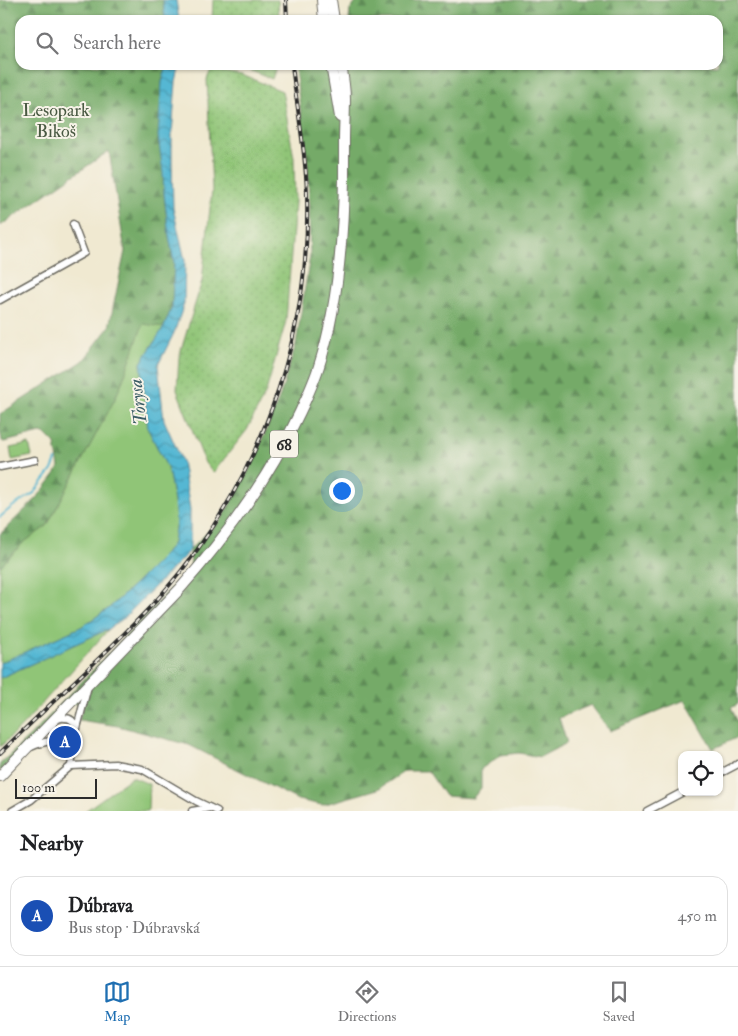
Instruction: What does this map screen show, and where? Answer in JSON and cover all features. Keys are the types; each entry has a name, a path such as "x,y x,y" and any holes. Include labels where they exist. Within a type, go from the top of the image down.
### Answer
{"main road":[{"path":"322,0 324,15"},
{"path":"331,0 333,15"},
{"name":"68","path":"332,70 344,142"},
{"name":"68","path":"0,776 179,590 212,552 264,477 283,446 300,412 319,366 331,315 338,266 343,220 345,98 342,70"}],"street":[{"path":"0,300 84,253 73,224"},
{"path":"0,467 34,460"},
{"path":"71,766 76,732 88,684"},
{"path":"25,750 48,741 63,740 73,736 76,732 76,726 69,718 64,717 54,721 51,727 53,734 57,738 63,740 69,741 73,747"},
{"path":"12,811 31,800 71,766 115,764 142,769 214,809"},
{"path":"723,772 738,764"},
{"path":"647,811 678,795"},
{"path":"192,811 214,809"}],"green space":[{"name":"Lesopark Bikoš","path":"0,0 163,0 164,15 15,15 15,70 166,70 162,82 164,194 174,263 172,307 164,327 143,325 115,399 47,526 23,543 0,567 0,534 37,498 59,467 55,444 46,435 41,433 2,441 0,414 83,361 109,327 125,251 109,151 0,226"},
{"path":"213,0 278,0 279,15 212,15"},
{"path":"358,0 738,0 738,704 731,708 738,722 738,737 713,749 685,700 610,731 591,705 559,718 567,743 540,757 519,753 501,755 481,769 481,788 473,798 445,796 428,771 405,771 378,789 322,805 298,800 189,745 118,726 79,720 83,704 67,703 0,772 0,764 31,735 191,567 190,549 221,520 253,463 280,396 296,344 310,256 308,167 295,70 723,70 723,15 350,15 350,10"},
{"path":"211,70 242,75 282,91 294,158 295,202 286,321 266,392 247,430 213,473 205,463 177,390 179,357 202,281 212,190 207,79"},
{"path":"249,70 275,70 272,79"},
{"path":"143,324 164,327 141,363 148,429 168,469 174,501 176,522 173,543 166,553 108,609 81,627 0,663 0,567 23,543 47,526 115,399"},
{"path":"29,444 32,456 12,460 10,448"},
{"path":"109,629 22,726 0,747 0,678"},
{"path":"132,777 149,784 148,811 85,811"}],"water":[{"path":"163,0 176,0 178,15 164,15"},
{"path":"166,70 179,70 176,82 172,134 173,208 185,260 184,304 174,333 158,365 164,420 182,461 190,509 190,549 124,618 109,629 0,678 0,663 81,627 108,609 166,553 173,543 176,522 174,501 168,469 148,429 141,363 164,327 172,307 174,263 169,236 158,136 162,82"}],"waterway":[{"path":"0,517 34,493 52,470 56,460"}],"railway":[{"path":"286,0 287,15"},
{"path":"0,753 119,639 162,594 196,552 226,506 251,458 272,408 288,356 300,303 306,249 306,179 293,70"}],"place":[{"name":"Dúbrava","path":"65,742"}],"water label":[{"name":"Torysa","path":"137,402"}]}
